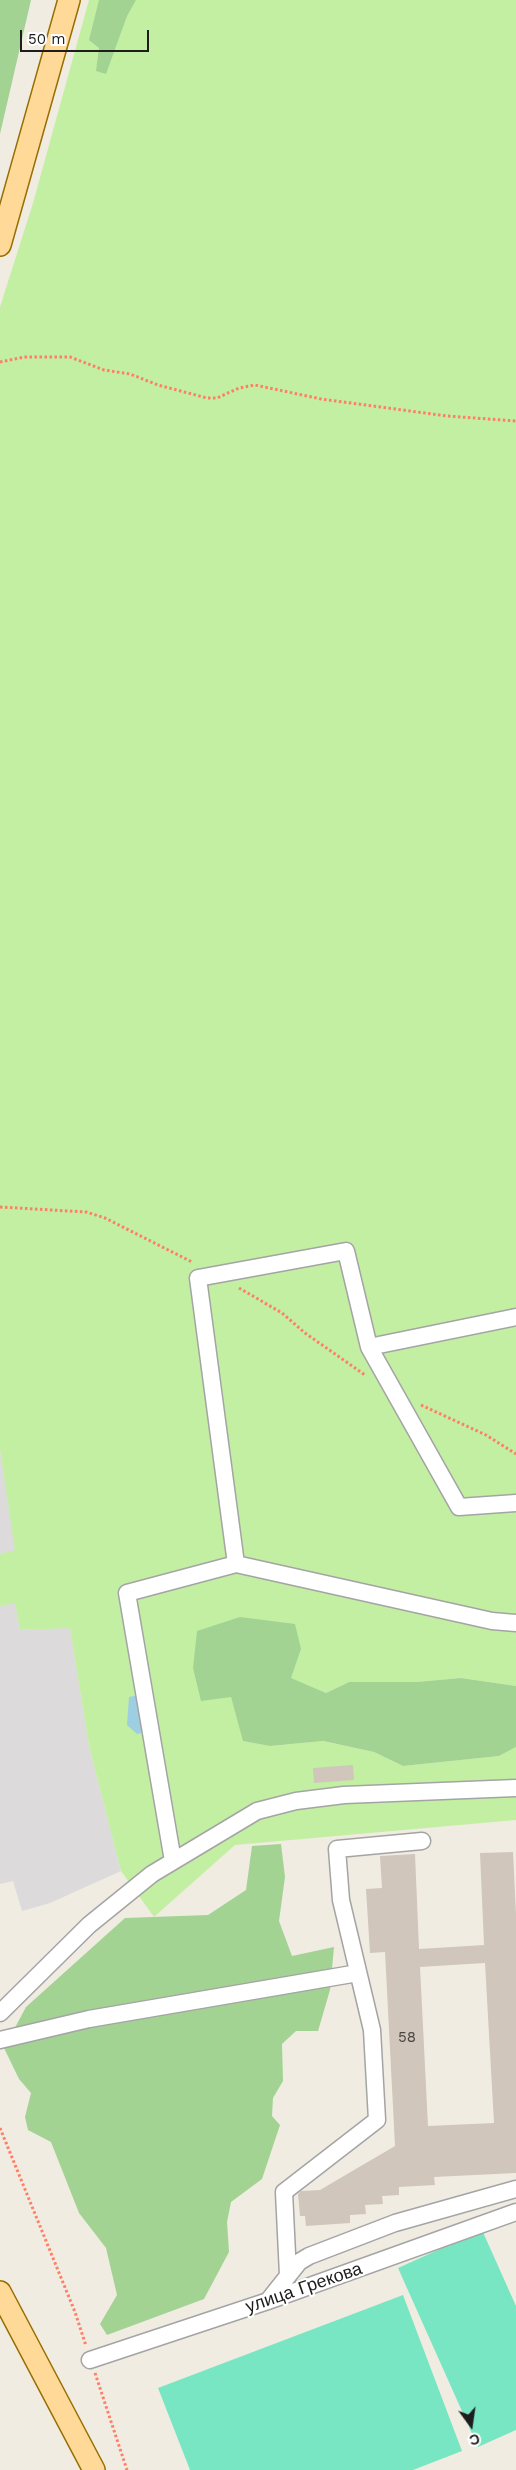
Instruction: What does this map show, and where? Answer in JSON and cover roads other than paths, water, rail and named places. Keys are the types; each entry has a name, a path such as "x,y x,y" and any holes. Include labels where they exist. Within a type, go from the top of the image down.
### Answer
{"main road":[{"path":"0,245 69,0"},
{"path":"0,2292 94,2470"}],"lane":[{"path":"236,1564 198,1278 346,1250 369,1347 459,1507 516,1503"},
{"path":"369,1347 516,1317"},
{"path":"173,1861 127,1593 236,1564 492,1621 516,1622"},
{"path":"0,2013 88,1925 152,1874 257,1812 296,1801 344,1795 516,1788"},
{"path":"288,2275 284,2192 378,2120 374,2040 341,1900 337,1849 422,1841"},
{"path":"0,2040 89,2019 358,1973"},
{"path":"268,2302 299,2262 309,2256 369,2233 449,2207 516,2189"},
{"name":"улица Грекова","path":"90,2360 268,2302 516,2212"}],"water":[{"path":"139,1695 150,1701 157,1714 154,1721 141,1733 137,1734 127,1725 129,1697"}]}
